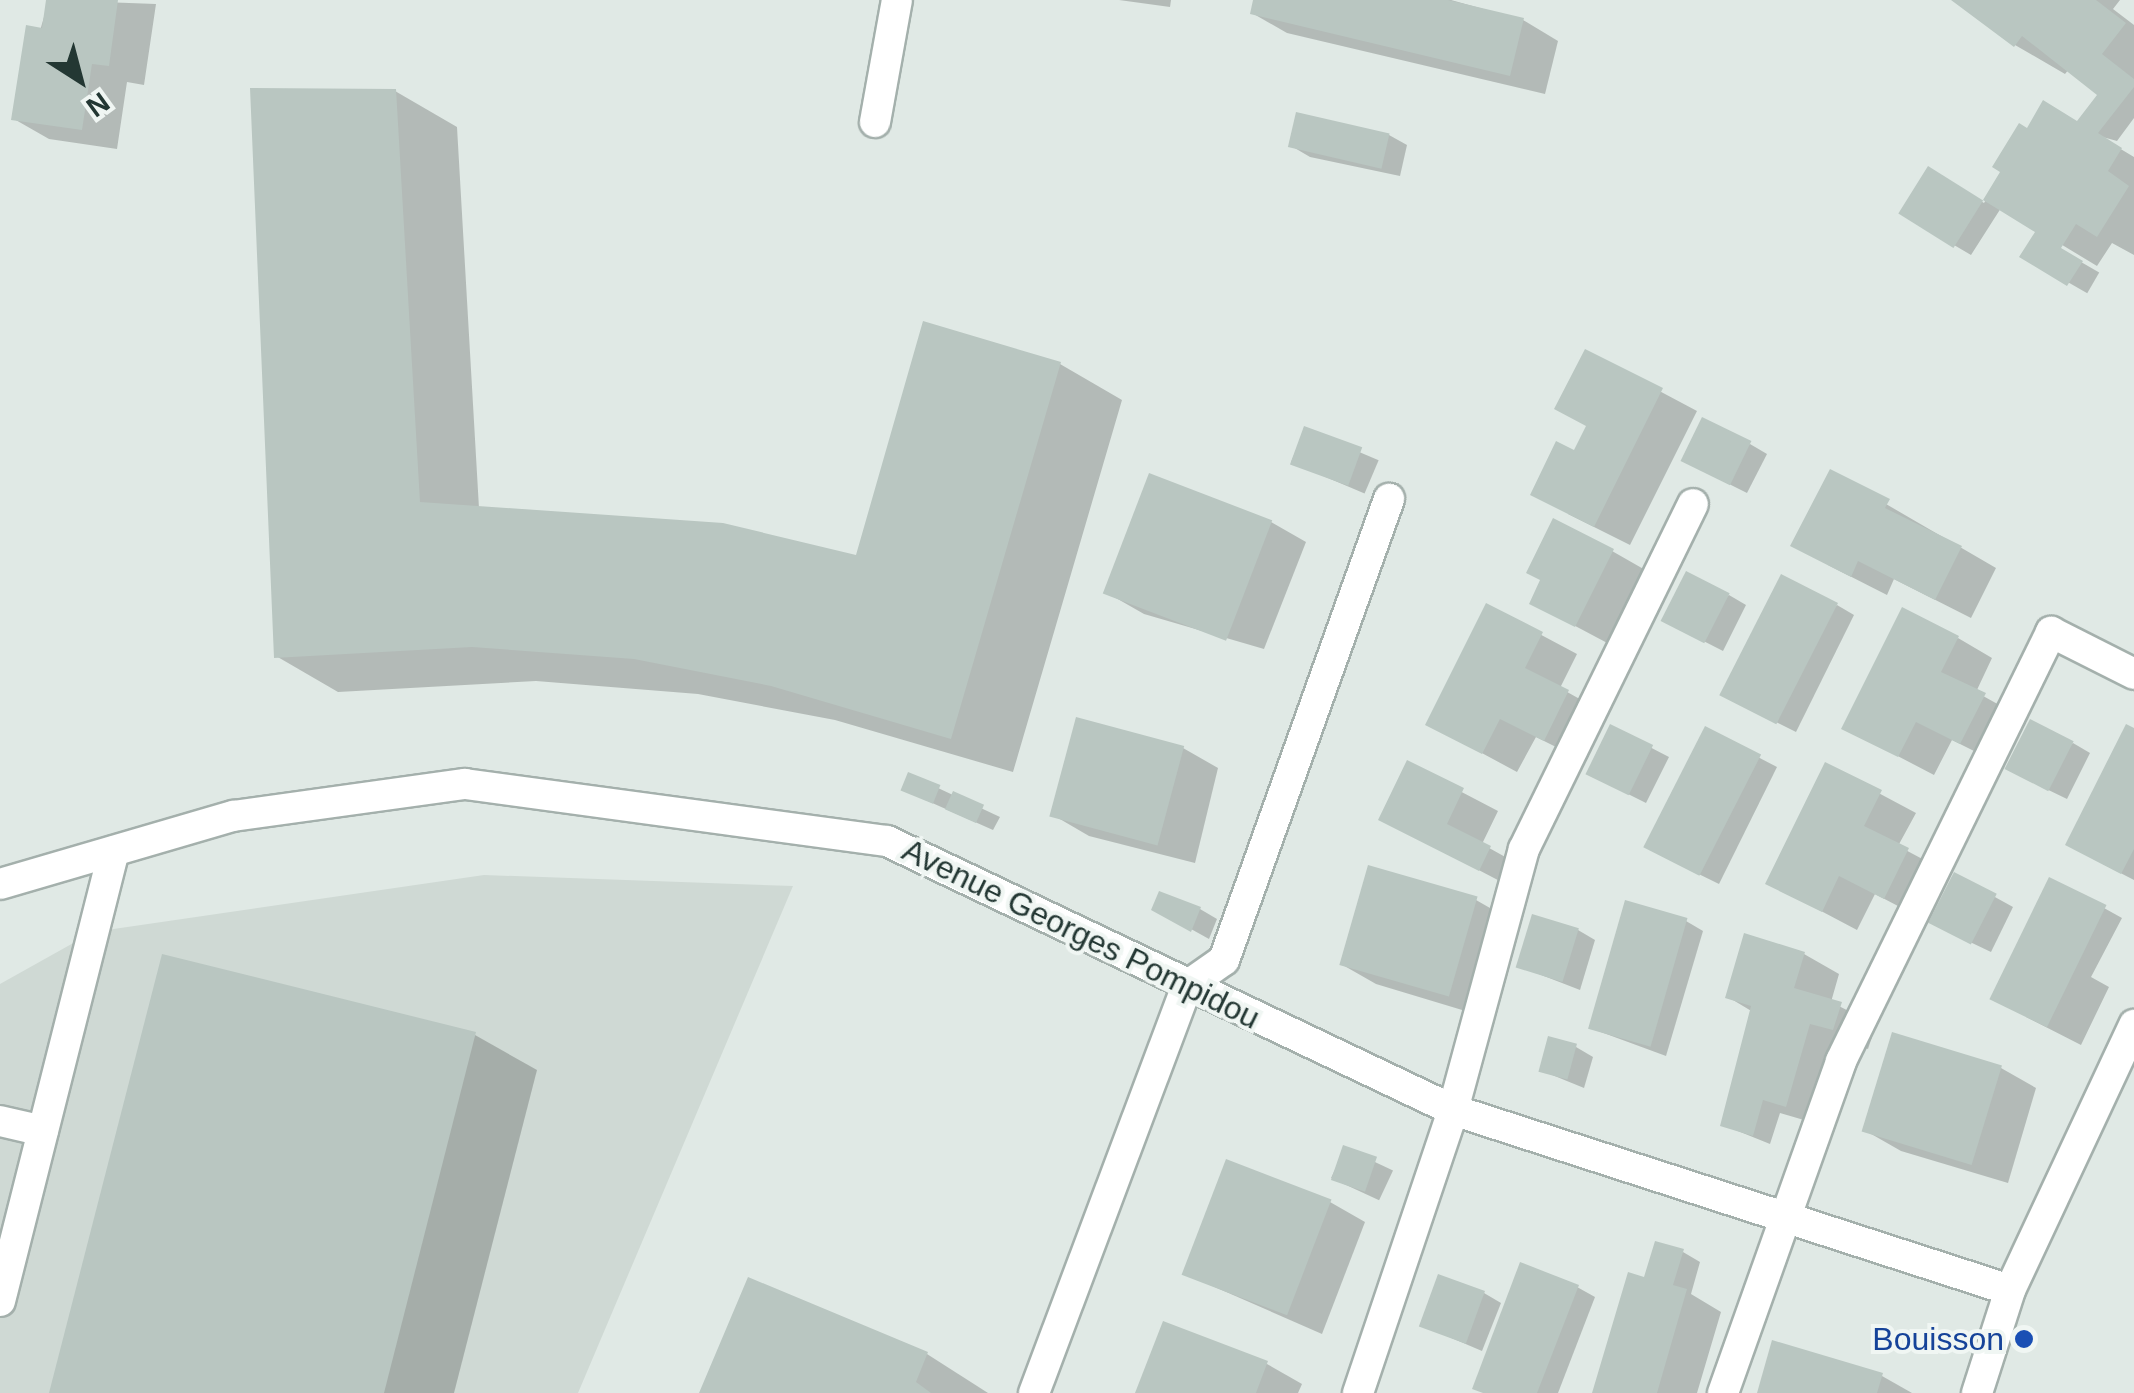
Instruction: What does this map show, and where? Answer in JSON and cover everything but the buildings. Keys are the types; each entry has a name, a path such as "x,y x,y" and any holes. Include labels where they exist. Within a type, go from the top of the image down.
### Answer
{"street":[{"path":"875,122 897,0"},
{"path":"1034,1393 1188,986 1224,960 1389,499"},
{"path":"1358,1393 1453,1110 1524,849 1694,504"},
{"path":"1723,1393 1841,1061 2051,632 2134,674"},
{"name":"Avenue Georges Pompidou","path":"0,884 233,816 465,784 886,840 1453,1110 1782,1220 2010,1290"},
{"path":"2,1286 114,851"},
{"path":"1977,1393 2010,1290 2134,1025"},
{"path":"0,1122 42,1132"}],"shaded area":[{"path":"484,875 793,886 578,1393 0,1393 0,984 93,932"}],"place":[{"name":"Bouisson","path":"2024,1339"}]}
